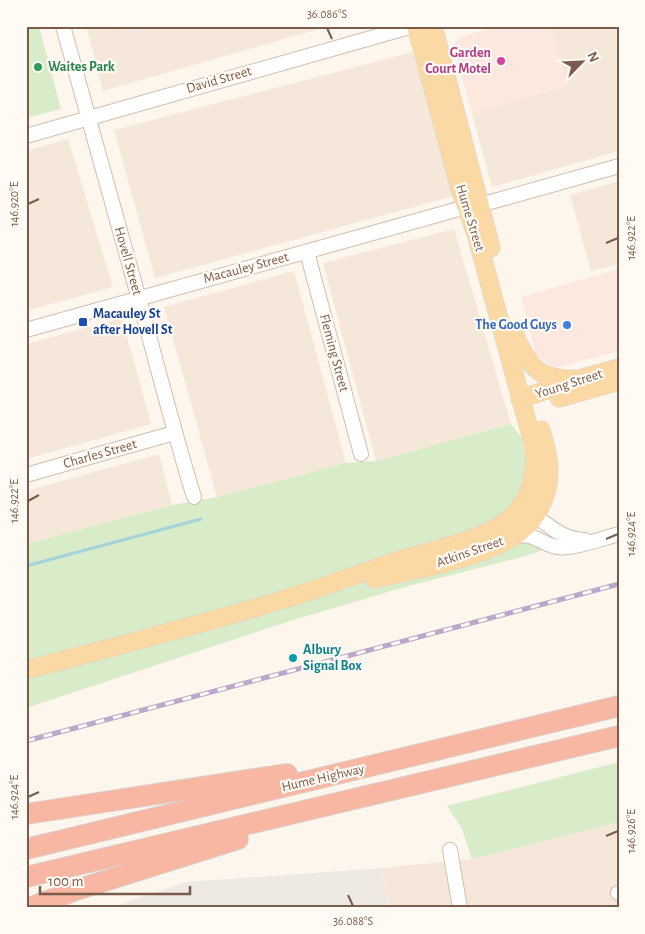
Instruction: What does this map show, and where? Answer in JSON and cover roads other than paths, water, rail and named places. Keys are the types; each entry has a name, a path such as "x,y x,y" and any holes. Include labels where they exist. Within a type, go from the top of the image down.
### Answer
{"highway":[{"path":"26,814 324,768 612,707"},
{"name":"Hume Highway","path":"26,848 612,707"},
{"name":"Hume Highway","path":"26,877 482,767 619,736"},
{"path":"29,908 76,890 181,856 276,827 438,784 482,767"}],"main road":[{"name":"Hume Street","path":"414,26 514,334 527,403"},
{"name":"Hume Street","path":"433,26 473,206 476,234 527,403"},
{"path":"514,334 524,355 536,369 557,379 583,378"},
{"name":"Young Street","path":"527,403 583,378 619,368"},
{"name":"Young Street","path":"527,403 619,381"},
{"name":"Atkins Street","path":"26,670 286,599 451,561 500,544 522,531 535,516 545,495 549,469 546,450 527,403"},
{"name":"Atkins Street","path":"286,599 465,540 494,529 506,521 519,509 531,488 535,468 527,403"},
{"path":"423,553 465,546 487,540 511,529 525,518 535,516"}],"street":[{"name":"Hovell Street","path":"63,26 139,298 174,433 194,496"},
{"name":"David Street","path":"26,136 414,26"},
{"name":"Macauley Street","path":"26,330 619,166"},
{"name":"Fleming Street","path":"307,252 362,454"},
{"name":"Charles Street","path":"26,475 174,433"},
{"path":"535,516 567,537 594,540"},
{"path":"500,544 514,537 525,535 560,548 619,534"},
{"path":"450,850 460,908"}],"waterway":[{"path":"26,566 201,519"}],"railway":[{"path":"26,741 619,584"}],"place":[{"name":"Garden Court Motel","path":"501,61"},
{"name":"Waites Park","path":"38,67"},
{"name":"Macauley St after Hovell St","path":"83,322"},
{"name":"The Good Guys","path":"567,325"},
{"name":"Albury Signal Box","path":"293,658"}]}
